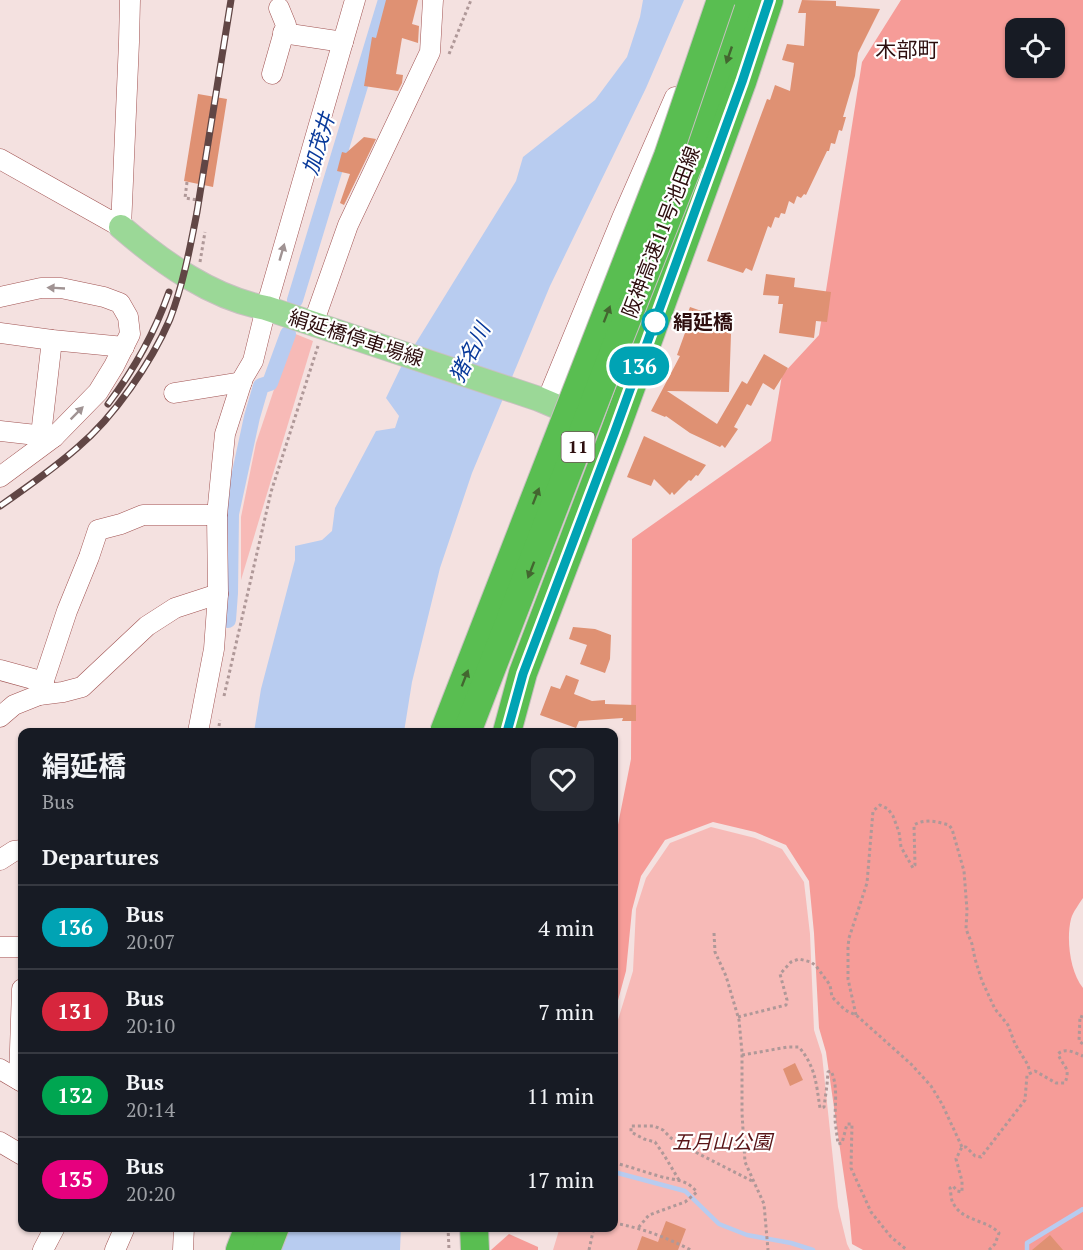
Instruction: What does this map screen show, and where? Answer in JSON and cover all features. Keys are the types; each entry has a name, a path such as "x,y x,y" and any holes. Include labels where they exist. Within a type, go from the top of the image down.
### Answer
{"highway":[{"name":"阪神高速11号池田線","path":"446,728 668,156 721,0"},
{"name":"阪神高速11号池田線","path":"469,728 689,163 748,0"},
{"path":"508,728 523,674 615,431 742,82 769,0"},
{"path":"240,1250 247,1232"},
{"path":"266,1250 273,1232"},
{"path":"474,1232 475,1250"}],"main road":[{"name":"絹延橋停車場線","path":"122,227 154,242 266,308 316,328 545,396 615,431"},
{"name":"絹延橋停車場線","path":"122,227 151,253 221,294 248,305 266,308"}],"street":[{"path":"0,159 122,227 130,0"},
{"path":"199,728 214,649 218,594 218,515 225,434 242,382 254,361 266,308 355,0"},
{"path":"316,328 348,225 430,52 433,0"},
{"path":"545,396 702,36 714,0"},
{"path":"272,74 286,25 279,8"},
{"path":"283,33 343,42"},
{"path":"0,302 40,288 61,288 104,297 120,303 128,317 130,334 98,393 0,477"},
{"path":"0,333 124,347"},
{"path":"47,436 52,340"},
{"path":"174,393 242,382"},
{"path":"0,431 47,436"},
{"path":"0,717 14,705 42,688 67,611 98,530 143,515 218,515"},
{"path":"0,670 42,688 63,692 82,687 147,626 175,608 218,594"},
{"path":"0,860 18,850"},
{"path":"0,946 18,947"},
{"path":"0,1069 18,1079"},
{"path":"0,1142 18,1153"},
{"path":"43,1250 52,1232"},
{"path":"116,1250 122,1232"},
{"path":"183,1250 184,1232"}],"path":[{"path":"188,182 185,198 204,201"},
{"path":"199,269 205,232"},
{"path":"222,705 271,492 316,328"},
{"path":"219,728 221,714"},
{"path":"856,1015 848,979 848,947 867,883 873,811 880,805 888,809 893,816 899,832 901,847 913,868 915,865 914,825 926,821 950,825 964,871 966,929 982,981 995,1009 1008,1025 1012,1038 1030,1072 1027,1075 1025,1100 998,1138 981,1157 975,1156 966,1147 962,1147"},
{"path":"714,933 715,952 726,976 738,1017 742,1055 745,1162 764,1204 768,1250"},
{"path":"738,1017 786,1005 787,999 780,974 799,958 811,962 830,985 832,997 911,1064 931,1086 962,1147"},
{"path":"1083,1017 1080,1016 1079,1041 1083,1044"},
{"path":"742,1055 799,1047 808,1058 814,1073 822,1109 828,1072 831,1071 835,1086 835,1123 838,1144 842,1143 848,1124 852,1125 850,1168 871,1212 891,1237 907,1250"},
{"path":"1030,1072 1035,1071 1056,1083 1065,1083 1067,1067 1058,1054 1060,1051 1068,1050 1083,1056"},
{"path":"679,1180 656,1142 631,1132 631,1126 654,1126 663,1130 671,1138 699,1155 754,1182"},
{"path":"962,1147 956,1159 962,1181 962,1192 957,1191 953,1186 950,1188 952,1203 966,1217 994,1228 999,1233 995,1244 989,1250"},
{"path":"618,1164 679,1180 690,1184 697,1192 685,1202 649,1215 638,1227"},
{"path":"618,1224 638,1227 691,1250"},
{"path":"448,1232 449,1250"},
{"path":"589,1250 593,1232"}],"green space":[{"path":"293,333 313,341 241,580 241,517 256,443"},
{"name":"五月山公園","path":"711,827 755,838 782,849 804,882 810,934 814,1030 822,1055 838,1207 850,1250 553,1250 558,1232 618,1232 618,1020 633,971 636,909 646,878 670,843"}],"shaded area":[{"path":"901,0 1083,0 1083,898 1072,916 1069,936 1072,964 1083,988 1083,1250 863,1250 852,1244 826,1052 819,1028 809,881 786,845 755,832 713,822 665,840 641,876 632,910 626,971 618,1000 618,825 631,759 632,539 771,441 782,375 819,335 862,62"},
{"path":"509,1234 538,1247 538,1250 491,1250"}],"water":[{"name":"猪名川","path":"643,0 684,0 646,88 550,286 472,473 440,568 412,682 405,728 255,728 261,689 295,560 295,546 322,540 332,531 335,508 376,431 395,428 399,416 386,398 401,367 516,181 523,157 595,100 627,57"},
{"path":"240,1232 401,1232 400,1250 241,1250"}],"building":[{"path":"386,0 418,0 412,24 419,26 418,43 402,38 396,74 403,75 398,91 364,86 372,37 376,38"},
{"path":"802,0 836,1 836,6 880,9 858,53 855,76 843,117 846,117 842,131 839,130 835,144 831,143 806,195 804,194 801,198 797,196 794,204 789,201 785,214 781,213 779,218 775,217 771,228 768,226 752,271 746,268 743,273 707,261 767,99 770,100 775,85 790,91 794,63 782,60 787,44 804,46 806,13 798,13"},
{"path":"198,94 227,99 213,187 184,181"},
{"path":"364,137 376,139 344,205 340,203 350,174 337,171 342,152 346,153"},
{"path":"766,274 795,278 794,287 831,292 827,322 816,321 814,338 779,333 783,304 778,304 779,296 763,295"},
{"path":"690,307 730,321 728,327 716,325 731,334 729,392 667,391 717,424 742,381 747,384 764,354 788,368 774,390 763,383 751,406 747,404 734,427 738,429 725,448 690,433 666,416 651,411 680,356 677,355 686,330 682,329"},
{"path":"644,436 706,465 698,476 689,480 674,495 672,492 670,495 654,479 651,486 627,477"},
{"path":"573,627 595,629 611,635 610,659 605,673 580,664 587,645 569,639"},
{"path":"566,675 579,680 574,694 592,701 605,700 605,704 636,705 636,721 622,721 623,718 579,721 576,728 540,715 551,686 560,689"},
{"path":"795,1063 803,1080 790,1086 783,1069"},
{"path":"666,1221 686,1229 678,1250 637,1250 642,1236 658,1242"},
{"path":"1050,1235 1063,1250 1032,1250"}],"waterway":[{"name":"加茂井","path":"295,300 386,0"},
{"name":"加茂井","path":"228,620 231,514 261,386 270,383 288,334"},
{"path":"618,1173 685,1191 719,1224 747,1235 791,1243 813,1250"},
{"path":"1027,1250 1027,1243 1083,1209"}],"railway":[{"path":"0,506 68,456 104,421 142,371 170,319 189,253 197,212 231,0"},
{"path":"108,404 143,351 169,292"}],"bus line":[{"name":"136","path":"508,728 523,674 615,431 742,82 769,0"}],"place":[{"name":"絹延橋","path":"655,322"}],"district":[{"name":"木部町","path":"907,50"}]}
